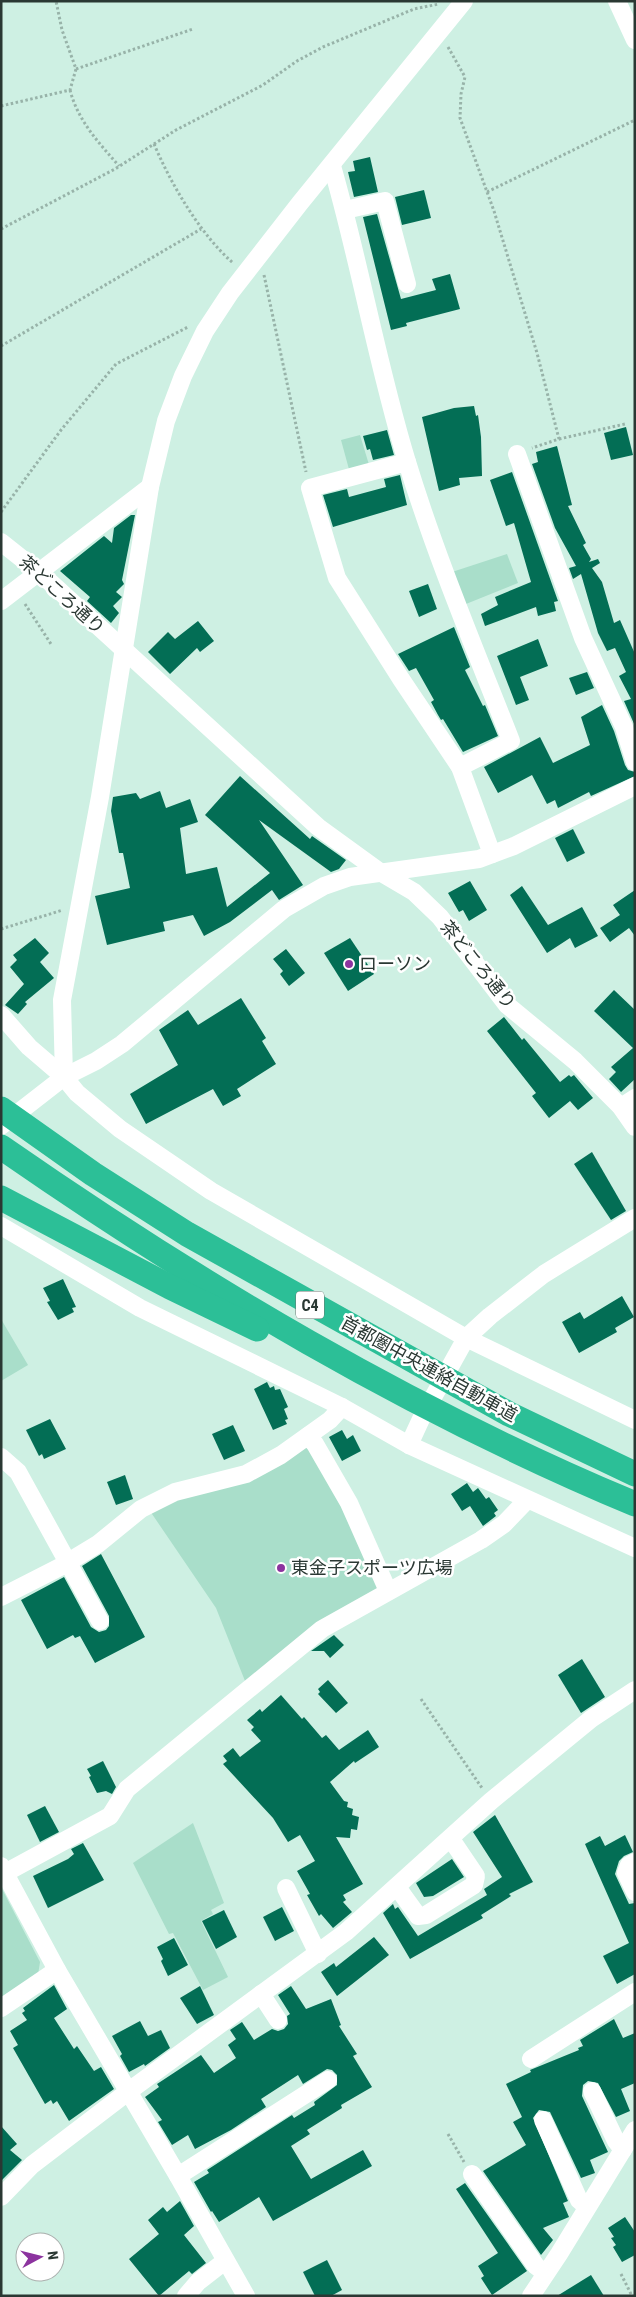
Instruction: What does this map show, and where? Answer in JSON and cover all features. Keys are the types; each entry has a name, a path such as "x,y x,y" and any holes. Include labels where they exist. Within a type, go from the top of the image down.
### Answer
{"highway":[{"path":"1,1088 93,1174"},
{"name":"首都圏中央連絡自動車道","path":"1,1109 93,1174 187,1234 375,1341 509,1414 635,1474"},
{"name":"首都圏中央連絡自動車道","path":"1,1147 68,1193 270,1320 358,1371 496,1443 635,1504"},
{"path":"1,1198 170,1287 496,1443"}],"street":[{"path":"616,1 632,29"},
{"path":"58,1082 62,1000 81,904 150,487 166,421 183,376 205,331 244,273 462,3"},
{"path":"332,166 345,210 407,462 436,546 511,741 460,768"},
{"path":"345,210 385,201 407,284"},
{"path":"518,454 583,638 624,727 635,762"},
{"path":"407,462 310,488 337,578 460,768 492,854"},
{"path":"1,601 150,487"},
{"name":"茶どころ通り","path":"1,542 40,573 318,827 380,872 414,892 440,917 507,1005 628,1103 635,1127"},
{"path":"1,1126 58,1082 122,1044 284,909 324,886 350,877 479,859 514,846 635,786"},
{"path":"1,1015 58,1082 76,1093 120,1129 211,1191 463,1342 635,1420"},
{"path":"409,1445 463,1342 544,1274 635,1218"},
{"path":"1,1226 140,1308 342,1407 409,1445 635,1548"},
{"path":"1,1597 98,1544 141,1509 175,1492 246,1474 281,1455 330,1420 342,1407"},
{"path":"308,1436 349,1503 388,1591"},
{"path":"1,1457 18,1472 66,1563 100,1621"},
{"path":"246,2296 129,2091 57,1970 3,1869 110,1816 126,1789 322,1629 388,1591 443,1563 481,1540 504,1524 527,1500"},
{"path":"1,2197 32,2165 129,2091 346,1932 451,1839 490,1801 591,1719 635,1690"},
{"path":"397,1887 418,1916 426,1915 474,1884 476,1876 451,1839"},
{"path":"635,1862 629,1864 626,1873 635,1892"},
{"path":"286,1888 318,1954"},
{"path":"1,2008 57,1970"},
{"path":"531,2059 635,1992"},
{"path":"261,1994 278,2020"},
{"path":"178,2176 328,2080"},
{"path":"592,2091 616,2141 623,2150"},
{"path":"543,2120 580,2200 587,2208"},
{"path":"531,2296 635,2130"},
{"path":"472,2174 536,2266 545,2273"},
{"path":"186,2296 198,2282 225,2260"}],"path":[{"path":"56,1 62,30 76,69 70,90 73,100 87,130 119,166"},
{"path":"1,229 119,166 176,130 263,85 297,61 322,48 414,9 444,3 462,3"},
{"path":"76,69 193,29"},
{"path":"438,35 445,42 465,77 460,94 460,118 487,192 537,353 559,439"},
{"path":"1,106 70,90"},
{"path":"487,192 635,120"},
{"path":"154,144 160,158 201,229 223,254 244,273"},
{"path":"1,346 201,229"},
{"path":"259,255 310,488"},
{"path":"1,512 61,430 116,364 217,312"},
{"path":"518,454 559,439 625,424"},
{"path":"16,590 51,644"},
{"path":"1,930 81,904"},
{"path":"421,1699 490,1801"},
{"path":"448,2134 472,2174"},
{"path":"620,2274 632,2296"}],"green space":[{"path":"360,435 370,468 350,473 341,440"},
{"path":"507,554 518,583 466,604 452,572"},
{"path":"1,1319 28,1365 1,1381"},
{"name":"東金子スポーツ広場","path":"309,1445 343,1502 380,1584 377,1594 247,1686 216,1608 150,1511"},
{"path":"193,1823 224,1903 211,1910 213,1914 201,1921 228,1977 203,1990 173,1933 169,1934 133,1863"},
{"path":"1,1887 40,1962 38,1975 1,1998"}],"building":[{"path":"370,157 378,192 354,197 348,172 355,171 353,161"},
{"path":"424,190 431,218 402,225 395,197"},
{"path":"377,214 401,299 436,290 432,279 450,274 460,309 406,323 407,326 391,330 363,217"},
{"path":"474,406 476,416 478,415 481,437 482,476 459,478 460,485 439,491 422,417 454,408"},
{"path":"626,427 633,455 611,460 604,433"},
{"path":"387,430 394,455 373,460 370,449 367,450 363,436"},
{"path":"557,446 572,505 568,506 586,543 583,545 591,559 589,562 598,559 600,563 592,568 602,582 614,623 620,620 635,654 635,726 624,701 631,699 619,676 626,672 615,648 607,651 598,633 581,574 573,579 569,568 576,566 555,528 532,464 538,462 536,452"},
{"path":"512,472 558,601 554,602 556,611 538,616 536,607 485,626 481,614 498,605 495,597 531,582 514,523 506,526 490,480"},
{"path":"400,475 407,505 333,527 323,495 347,489 349,497 386,487 384,479"},
{"path":"131,515 135,515 122,580 124,584 116,592 122,597 113,606 119,613 111,623 87,601 90,597 60,571 104,536 112,543 114,528"},
{"path":"428,584 437,609 419,617 409,591"},
{"path":"198,621 214,641 200,652 197,648 170,674 148,652 168,632 175,639"},
{"path":"454,627 470,667 465,670 483,706 485,705 498,736 463,752 443,719 441,720 438,715 431,702 434,700 416,668 409,671 398,654"},
{"path":"538,639 548,666 520,677 529,700 516,705 497,656"},
{"path":"587,672 594,688 576,695 569,678"},
{"path":"602,705 614,731 625,765 628,770 635,772 635,776 591,796 589,792 558,808 555,800 547,804 532,775 498,793 484,767 540,737 553,763 590,745 581,717"},
{"path":"240,776 310,839 312,836 346,860 339,869 331,872 259,820 303,885 279,900 272,890 230,922 204,936 193,915 163,922 165,931 107,945 95,896 130,888 123,853 119,853 111,811 113,797 136,793 140,799 160,791 166,808 190,799 198,822 180,828 186,874 217,867 227,907 270,873 205,815"},
{"path":"573,829 585,853 567,862 555,838"},
{"path":"470,881 487,910 469,921 463,910 459,912 448,893"},
{"path":"522,886 548,925 582,907 598,936 575,948 570,938 547,953 510,895"},
{"path":"635,890 635,936 629,928 610,942 600,928 620,915 613,905"},
{"path":"35,938 49,953 40,962 54,978 25,1002 27,1004 18,1014 5,1005 24,984 10,967 17,960 13,955"},
{"name":"ローソン","path":"350,938 374,974 348,991 324,953"},
{"path":"286,949 305,973 289,986 280,974 283,971 273,959"},
{"path":"614,990 635,1010 635,1079 621,1092 609,1079 616,1072 611,1067 633,1048 594,1011"},
{"path":"241,998 266,1038 262,1041 276,1064 237,1089 241,1096 223,1106 213,1089 146,1124 130,1094 178,1065 159,1030 188,1010 198,1025"},
{"path":"504,1017 560,1082 569,1075 571,1077 574,1075 593,1098 578,1110 570,1101 549,1118 532,1096 536,1093 487,1031"},
{"path":"592,1152 626,1211 611,1220 574,1164"},
{"path":"63,1279 76,1307 72,1308 74,1312 58,1320 47,1302 50,1301 43,1288"},
{"path":"622,1296 634,1317 615,1328 617,1332 579,1353 562,1322 580,1312 584,1319"},
{"path":"267,1382 270,1388 274,1386 275,1390 280,1389 288,1407 284,1409 288,1419 285,1420 287,1424 273,1430 254,1389"},
{"path":"50,1419 66,1449 44,1459 42,1454 39,1456 26,1430"},
{"path":"233,1425 245,1451 224,1460 212,1434"},
{"path":"342,1430 347,1439 353,1435 361,1451 342,1461 329,1437"},
{"path":"125,1475 133,1499 116,1505 107,1482"},
{"path":"467,1483 473,1492 478,1488 486,1499 489,1497 498,1510 494,1513 496,1516 483,1526 470,1506 462,1511 451,1494"},
{"path":"101,1554 145,1637 95,1663 80,1636 75,1638 73,1635 47,1649 21,1600 64,1577 91,1627 99,1632 106,1630 109,1626 109,1616 82,1566"},
{"path":"334,1635 344,1645 330,1658 324,1651 311,1651"},
{"path":"582,1659 605,1697 581,1713 558,1675"},
{"path":"328,1680 348,1703 336,1713 318,1694 320,1692 318,1689"},
{"path":"281,1695 322,1738 326,1735 339,1750 368,1730 379,1747 355,1763 354,1761 330,1782 344,1801 348,1802 347,1807 353,1809 352,1815 359,1817 357,1830 351,1829 350,1838 336,1837 363,1884 343,1895 346,1900 343,1902 352,1912 333,1928 321,1914 319,1916 307,1895 310,1894 297,1871 315,1861 300,1835 288,1842 273,1818 223,1764 227,1761 223,1756 233,1748 240,1757 261,1741 251,1730 254,1727 247,1720 260,1709 262,1712"},
{"path":"103,1761 116,1787 112,1794 106,1791 97,1793 89,1777 91,1776 87,1769"},
{"path":"45,1806 59,1832 40,1842 27,1815"},
{"path":"495,1815 533,1882 509,1894 511,1896 481,1915 483,1918 410,1959 383,1913 393,1904 395,1909 398,1907 418,1936 487,1895 484,1889 502,1877 473,1832"},
{"path":"625,1835 633,1852 624,1856 619,1861 615,1874 629,1904 635,1903 635,1974 617,1984 603,1956 629,1943 585,1844 600,1836 605,1846"},
{"path":"83,1843 104,1880 48,1908 33,1876 68,1859 74,1854 71,1849"},
{"path":"452,1859 464,1877 433,1896 424,1897 416,1883"},
{"path":"282,1907 294,1931 275,1941 263,1917"},
{"path":"224,1910 237,1937 216,1949 202,1921"},
{"path":"374,1937 389,1955 337,1996 321,1972 334,1963 336,1967"},
{"path":"174,1938 188,1965 168,1976 157,1947"},
{"path":"54,1985 67,2009 54,2018 74,2049 77,2046 94,2071 101,2067 114,2089 69,2121 57,2101 53,2104 51,2100 45,2104 13,2048 18,2045 10,2031 27,2020 22,2013 25,2011 23,2008"},
{"path":"200,1986 214,2015 197,2024 180,1998"},
{"path":"291,1986 306,2009 331,1999 341,2025 339,2026 357,2054 353,2056 372,2087 341,2105 342,2108 307,2130 310,2134 291,2146 311,2179 363,2150 372,2166 273,2221 259,2197 219,2222 194,2182 209,2173 207,2170 292,2115 294,2118 315,2105 314,2102 337,2085 337,2075 332,2070 327,2069 303,2084 298,2075 261,2099 266,2107 231,2130 195,2149 188,2135 172,2145 158,2122 162,2120 145,2097 159,2087 157,2084 201,2055 214,2073 236,2058 228,2045 236,2039 230,2030 242,2022 254,2040 272,2029 278,2031 284,2029 288,2024 287,2016 290,2014 278,1995"},
{"path":"614,2019 623,2038 635,2033 635,2083 621,2089 630,2111 616,2117 598,2083 588,2081 583,2085 582,2096 608,2152 590,2160 595,2173 581,2178 550,2112 539,2110 533,2118 568,2201 563,2203 569,2217 543,2228 553,2240 541,2255 483,2171 526,2145 513,2122 522,2117 506,2084 531,2072 530,2070 579,2050 578,2048 583,2046 580,2040"},
{"path":"140,2021 148,2036 161,2030 170,2048 145,2066 144,2064 129,2072 112,2036"},
{"path":"1,2126 17,2144 10,2150 22,2160 1,2181"},
{"path":"465,2183 527,2271 492,2295 481,2278 484,2276 478,2266 498,2253 456,2189"},
{"path":"180,2201 194,2226 184,2235 206,2263 192,2274 189,2271 159,2296 129,2259 159,2234 148,2220 163,2207 167,2212"},
{"path":"625,2217 635,2232 635,2255 622,2262 613,2247 616,2245 611,2238 614,2237 608,2228"},
{"path":"327,2260 342,2290 331,2296 315,2296 303,2272"},
{"path":"591,2275 604,2296 557,2296"}],"place":[{"name":"ローソン","path":"349,964"},
{"name":"東金子スポーツ広場","path":"281,1568"}]}
